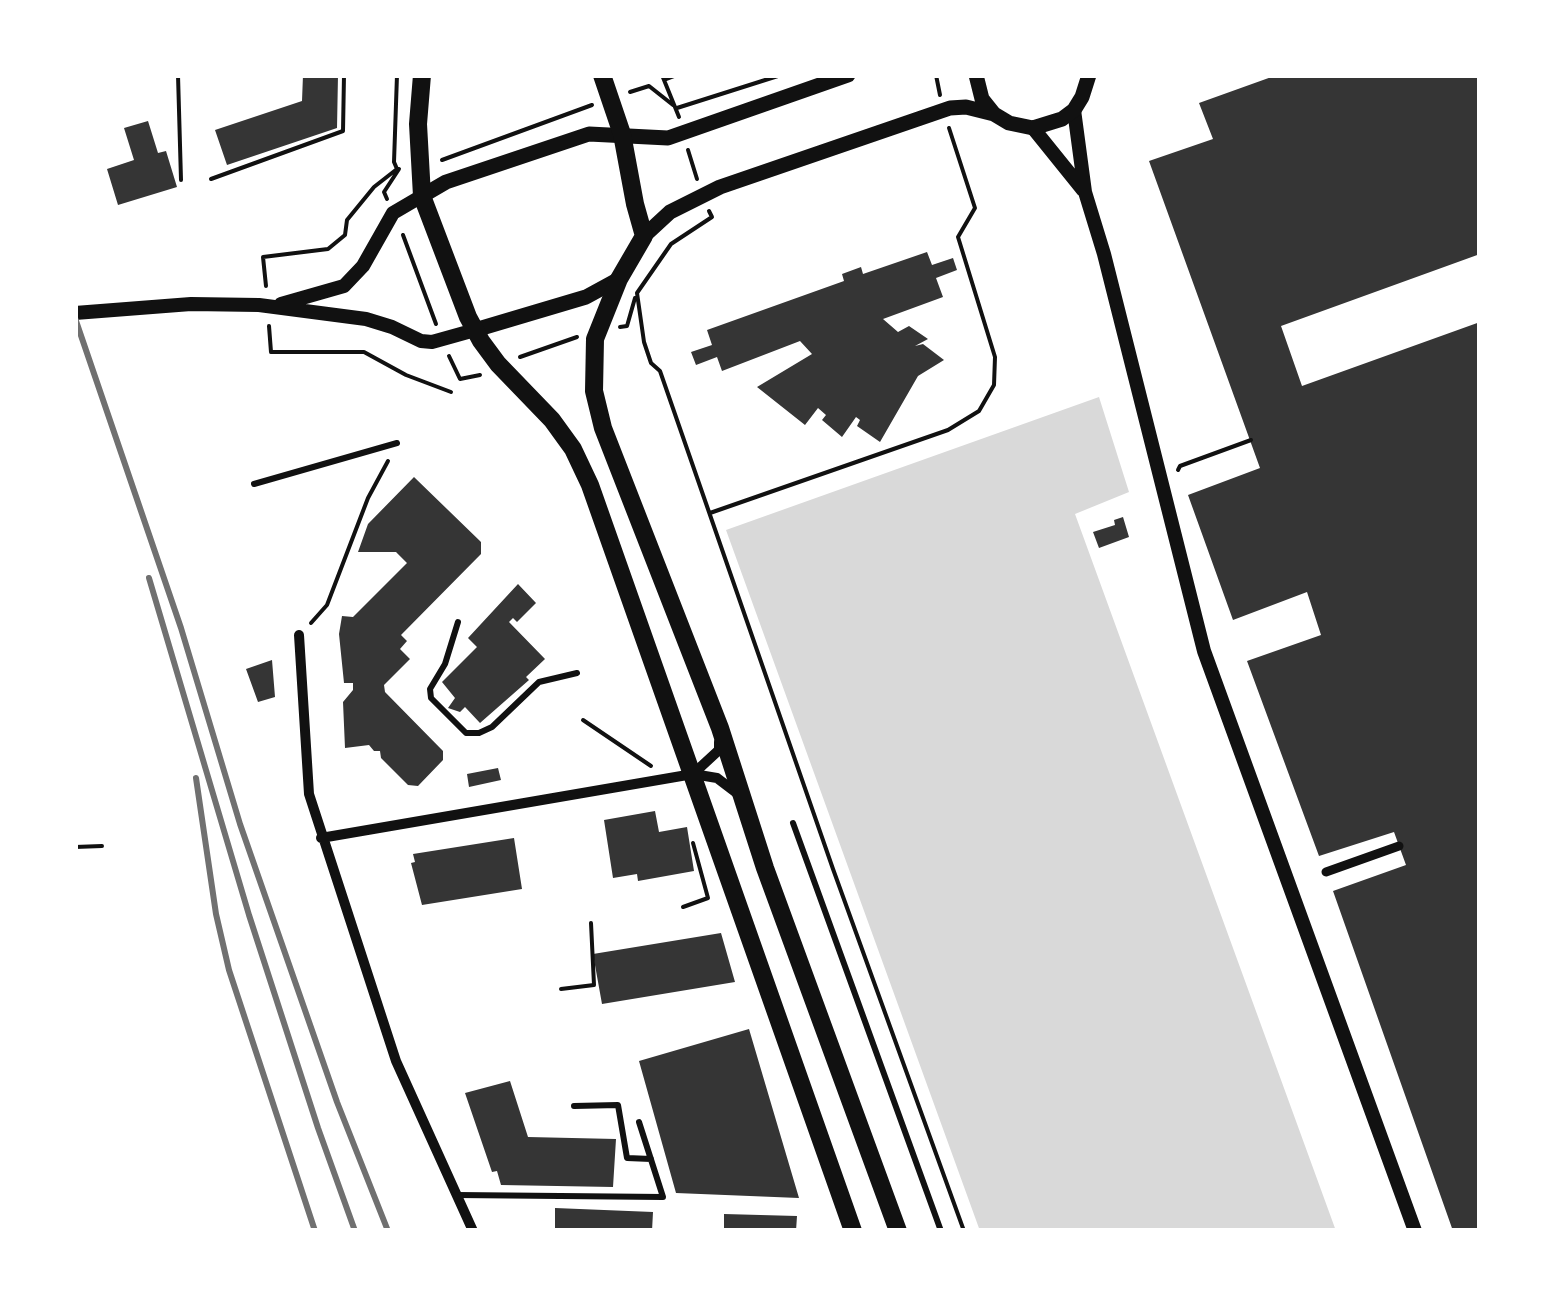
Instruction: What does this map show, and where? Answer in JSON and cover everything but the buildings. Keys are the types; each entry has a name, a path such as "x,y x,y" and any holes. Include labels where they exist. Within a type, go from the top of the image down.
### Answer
{"main road":[{"path":"422,75 418,124 422,196 475,330 498,364 574,449 590,485 853,1231"},
{"path":"602,75 622,134 634,204 644,236"},
{"path":"422,196 446,182 590,134 668,138 827,79 848,75"},
{"path":"976,75 982,99 994,114"},
{"path":"898,1231 765,868 720,728 603,428 592,362 599,330 619,278 644,236 670,212 702,195 944,112 966,107 1033,128 1062,120 1082,98 1088,75"},
{"path":"475,330 586,298 619,278"}],"street":[{"path":"1074,110 1085,192 1204,651 1415,1231"},
{"path":"1033,128 1085,192"},
{"path":"275,306 344,286 363,266 393,213 422,196"},
{"path":"75,313 191,304 275,306 366,319 420,341 442,340 475,330"},
{"path":"300,635 309,794 396,1061 472,1231"},
{"path":"693,774 719,750 720,728"},
{"path":"322,838 693,774 717,778 743,799"},
{"path":"1326,872 1399,846"}],"lane":[{"path":"254,484 397,444"},
{"path":"458,622 445,664 430,689 431,698 466,732 479,734 492,727 539,682 577,673"},
{"path":"793,824 942,1231"},
{"path":"574,1106 618,1105 627,1158 651,1159"},
{"path":"456,1195 663,1197 640,1122"}],"path":[{"path":"178,75 182,180"},
{"path":"210,179 343,131 344,75"},
{"path":"397,75 397,169"},
{"path":"397,169 384,192 460,379 599,330 627,326 637,293 671,244 712,216 663,77 677,75"},
{"path":"676,108 781,75"},
{"path":"710,513 948,430 979,412 994,385 995,358 958,237 975,208 936,75"},
{"path":"374,187 397,169 420,168 648,86 676,108"},
{"path":"637,293 651,363 660,371 964,1231"},
{"path":"1164,496 1180,466 1252,440"},
{"path":"300,635 327,605 368,498 397,444"},
{"path":"583,720 665,779"},
{"path":"683,907 708,898 692,843"},
{"path":"75,847 102,846"},
{"path":"561,990 594,985 591,923"}],"shaded area":[{"path":"1099,397 1129,492 1075,514 1336,1231 980,1231 726,530"}],"railway":[{"path":"75,318 181,628 240,824 337,1102 388,1231"},
{"path":"149,578 249,915 355,1231"},
{"path":"196,778 216,914 229,970 315,1231"}]}
